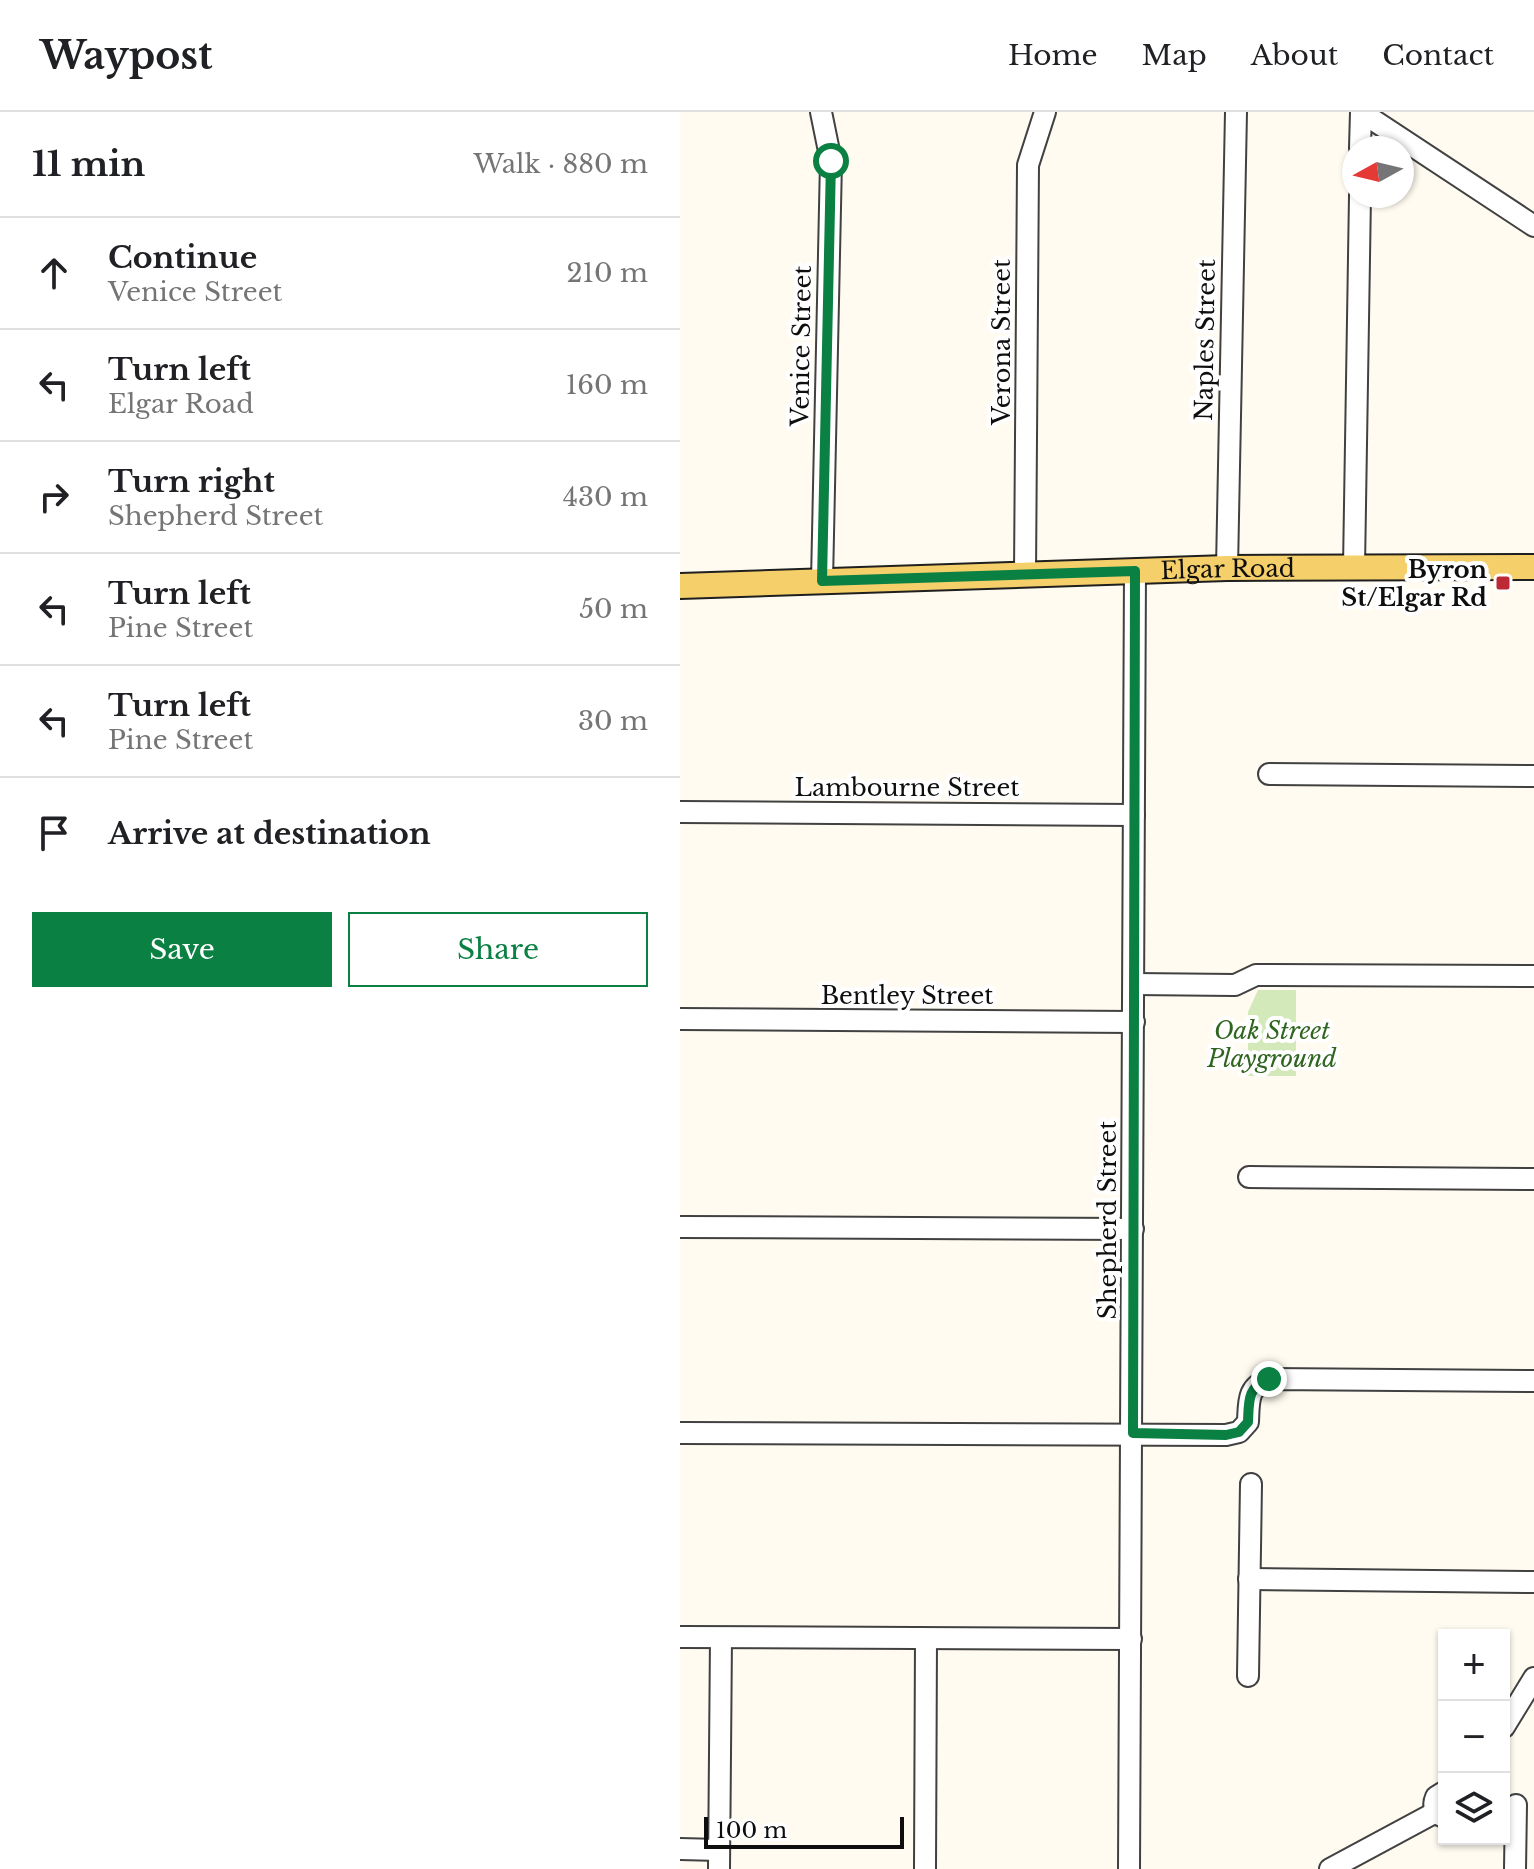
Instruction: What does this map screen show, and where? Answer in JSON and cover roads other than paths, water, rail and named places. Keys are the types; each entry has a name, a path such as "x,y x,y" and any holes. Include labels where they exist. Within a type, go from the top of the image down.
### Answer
{"main road":[{"name":"Elgar Road","path":"680,586 1227,568 1534,567"}],"street":[{"name":"Venice Street","path":"821,112 831,161 822,581"},
{"name":"Verona Street","path":"1025,574 1028,165 1045,112"},
{"name":"Naples Street","path":"1227,568 1236,112"},
{"path":"1360,136 1361,112"},
{"path":"1361,112 1534,226"},
{"path":"1354,567 1360,208"},
{"name":"Shepherd Street","path":"1129,1869 1135,571"},
{"path":"1269,774 1534,776"},
{"name":"Lambourne Street","path":"680,812 1134,815"},
{"path":"1134,984 1235,985 1256,975 1534,976"},
{"name":"Bentley Street","path":"680,1019 1134,1022"},
{"path":"1249,1177 1534,1179"},
{"path":"680,1227 1133,1229"},
{"path":"680,1433 1226,1435 1239,1432 1248,1422 1249,1395 1256,1383 1269,1379 1534,1381"},
{"path":"1248,1676 1251,1484"},
{"path":"1249,1579 1534,1582"},
{"path":"680,1637 1131,1639"},
{"path":"680,1849 719,1859 721,1638"},
{"path":"925,1869 926,1640"},
{"path":"1510,1717 1534,1678"},
{"path":"1515,1869 1518,1805"},
{"path":"1330,1869 1438,1815"}],"place":[{"name":"Byron St/Elgar Rd","path":"1503,583"}],"park label":[{"name":"Oak Street Playground","path":"1272,1044"}]}
